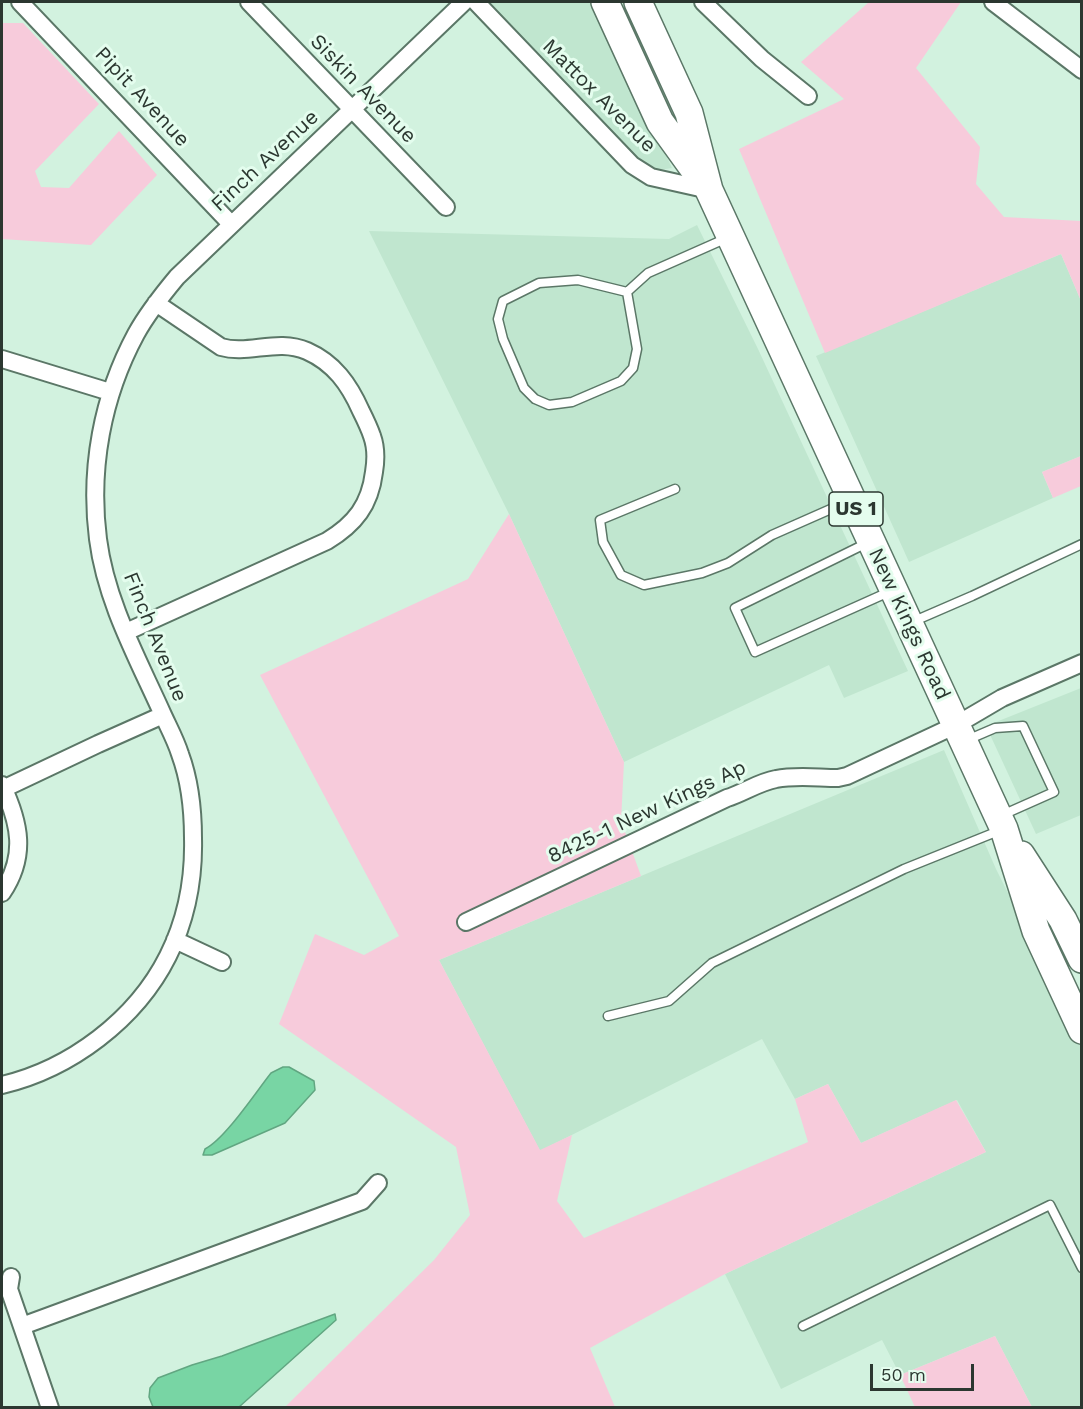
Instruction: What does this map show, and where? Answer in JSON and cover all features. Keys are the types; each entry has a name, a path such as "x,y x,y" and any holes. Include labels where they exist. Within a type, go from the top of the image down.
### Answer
{"highway":[{"name":"New Kings Road","path":"605,2 660,122 709,190"},
{"name":"New Kings Road","path":"638,2 689,113 709,190 1001,822 1035,931 1082,1030"},
{"name":"New Kings Road","path":"1001,822 1063,920 1082,959"}],"street":[{"name":"Pipit Avenue","path":"20,2 231,224"},
{"name":"Siskin Avenue","path":"249,2 446,207"},
{"name":"Finch Avenue","path":"2,1085 45,1071 72,1057 117,1023 145,990 168,957 182,923 188,896 192,871 193,817 189,785 180,754 113,602 102,567 98,538 96,469 99,438 110,392 121,364 156,303 177,277 464,2"},
{"name":"Mattox Avenue","path":"476,2 632,165 651,177 709,190"},
{"path":"703,2 762,59 808,96"},
{"path":"993,2 1082,70"},
{"path":"126,632 327,541 341,532 354,520 367,502 376,460 372,436 355,396 342,377 325,361 304,350 284,346 232,350 221,347 156,303"},
{"path":"2,358 110,392"},
{"name":"8425-1 New Kings Ap","path":"466,922 765,782 776,779 847,776 960,733 1002,698 1082,663"},
{"path":"2,893 18,857 19,838 16,823 2,787 163,715"},
{"path":"175,940 222,962"},
{"path":"22,1326 362,1201 378,1183"},
{"path":"11,1277 9,1289 50,1407"}],"lane":[{"path":"627,292 648,273 730,236"},
{"path":"578,280 627,292 637,349 633,368 621,381 572,402 549,405 535,399 524,388 503,339 498,319 503,301 539,283 578,280"},
{"path":"675,489 600,520 603,542 621,575 644,585 702,573 728,563 772,535 852,500"},
{"path":"871,541 735,608 755,652 894,590"},
{"path":"909,624 1082,544"},
{"path":"608,1016 669,1001 712,963 1001,822 1054,792 1023,726 960,733"},
{"path":"802,1326 1050,1205 1082,1268"}],"shaded area":[{"path":"484,2 594,2 672,168 653,171 632,157"},
{"path":"869,2 961,2 916,68 980,147 976,184 1004,217 1081,221 1081,301 1061,254 825,353 739,149 844,99 801,62"},
{"path":"2,23 23,23 99,104 35,171 41,187 69,188 119,131 157,175 91,245 2,239"},
{"path":"697,225 758,349 908,671 844,698 829,665 624,762 509,514 369,231 669,239"},
{"path":"1061,254 1081,301 1081,456 1042,472 1053,498 909,562 816,356"},
{"path":"1081,456 1081,486 1053,498 1042,472"},
{"path":"509,514 624,762 621,821 641,876 439,960 540,1150 572,1135 557,1201 584,1238 808,1142 795,1099 828,1084 861,1143 956,1100 986,1152 725,1274 590,1348 615,1407 285,1407 434,1260 470,1215 456,1147 279,1024 315,934 364,955 399,936 260,675 468,579"},
{"path":"1081,688 1081,815 1036,834 986,726"},
{"path":"944,750 996,869 1054,985 1081,1047 1081,1407 1032,1407 995,1336 900,1375 882,1340 781,1389 725,1274 986,1152 957,1100 861,1143 828,1084 795,1099 762,1039 540,1151 439,960"},
{"path":"283,1067 289,1067 314,1081 315,1090 285,1123 212,1155 203,1155 205,1149 231,1126 271,1073"},
{"path":"335,1314 336,1320 239,1407 153,1407 149,1397 150,1388 158,1378"},
{"path":"995,1336 1032,1407 915,1407 900,1375"}]}
